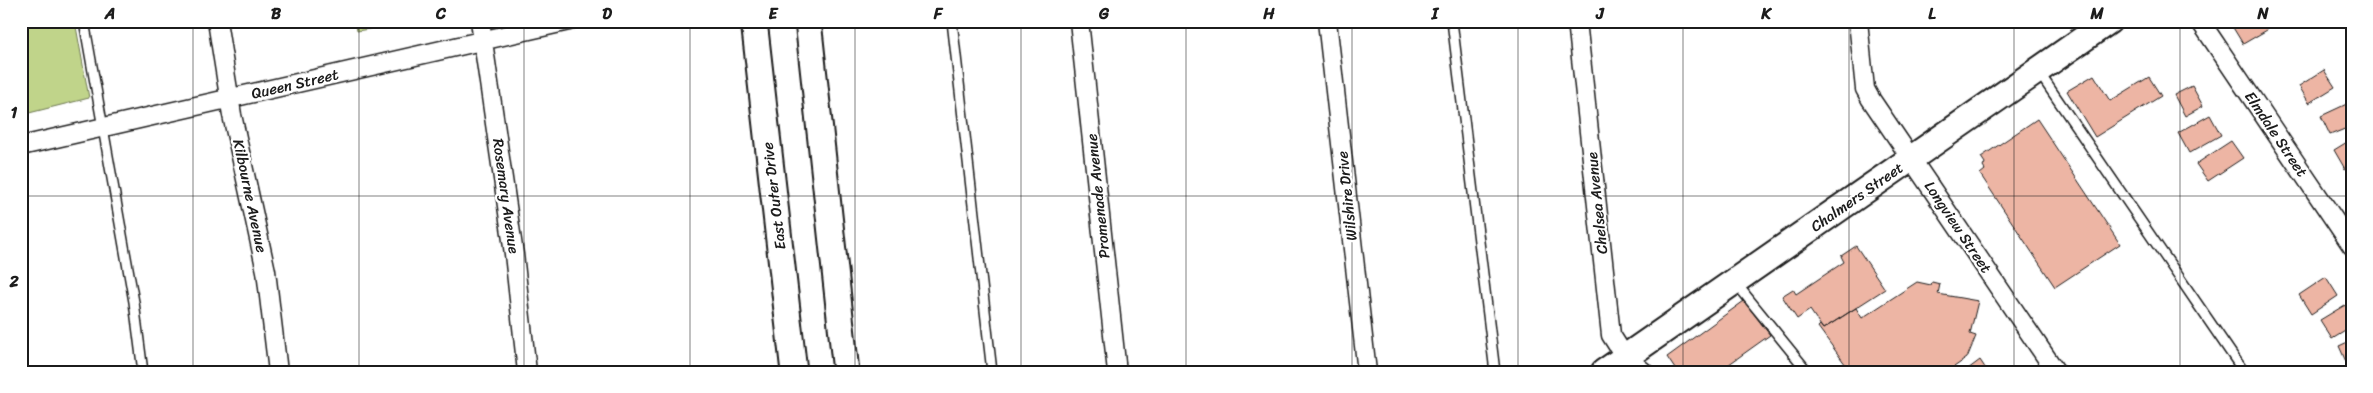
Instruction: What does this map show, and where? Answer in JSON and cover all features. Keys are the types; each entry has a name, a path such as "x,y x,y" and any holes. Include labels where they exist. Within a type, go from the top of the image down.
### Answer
{"street":[{"name":"Kilbourne Avenue","path":"217,21 266,271 278,372"},
{"name":"Rosemary Avenue","path":"480,21 514,254 527,372"},
{"name":"Queen Street","path":"21,146 569,21"},
{"name":"East Outer Drive","path":"754,21 794,372"},
{"path":"808,21 846,372"},
{"name":"Promenade Avenue","path":"1079,21 1117,372"},
{"name":"Wilshire Drive","path":"1327,21 1367,372"},
{"name":"Chelsea Avenue","path":"1577,21 1611,335 1635,364"},
{"name":"Longview Street","path":"1858,21 1866,89 2056,372"},
{"name":"Chalmers Street","path":"1604,372 1635,364 1735,282 2109,21"},
{"name":"Elmdale Street","path":"2200,21 2352,246"}],"lane":[{"path":"84,21 134,302 143,372"},
{"path":"952,21 992,372"},
{"path":"1452,21 1495,372"},
{"path":"2038,71 2244,372"},
{"path":"1735,282 1808,372"}],"green space":[{"path":"21,21 75,21 89,98 21,115"},
{"path":"355,21 416,21 357,31"}],"building":[{"path":"2229,21 2262,21 2267,30 2243,44"},
{"path":"2324,70 2335,87 2309,103 2299,86"},
{"path":"2094,75 2110,101 2149,77 2161,96 2095,137 2067,91"},
{"path":"2192,86 2203,106 2185,116 2174,95"},
{"path":"2351,102 2352,126 2330,135 2321,116"},
{"path":"2210,115 2221,135 2189,153 2178,133"},
{"path":"2037,119 2120,244 2055,287 1980,174 1985,170 1983,167 1985,163 1981,157"},
{"path":"2352,139 2352,165 2345,169 2334,150"},
{"path":"2231,141 2243,158 2208,181 2196,164"},
{"path":"1856,246 1885,289 1823,329 1810,310 1797,319 1782,296 1793,289 1796,294 1844,262 1841,256"},
{"path":"2326,277 2338,296 2311,314 2299,295"},
{"path":"1917,282 1931,285 1932,282 1940,284 1938,294 1978,301 1970,334 1976,336 1967,358 1954,367 1957,372 1851,372 1818,327 1820,325 1823,329 1856,308 1862,318"},
{"path":"1744,301 1770,335 1718,372 1677,372 1667,357"},
{"path":"2345,305 2352,316 2352,327 2332,339 2320,320"},
{"path":"2352,340 2352,364 2348,366 2339,346"},
{"path":"1980,360 1988,372 1964,372"}]}
